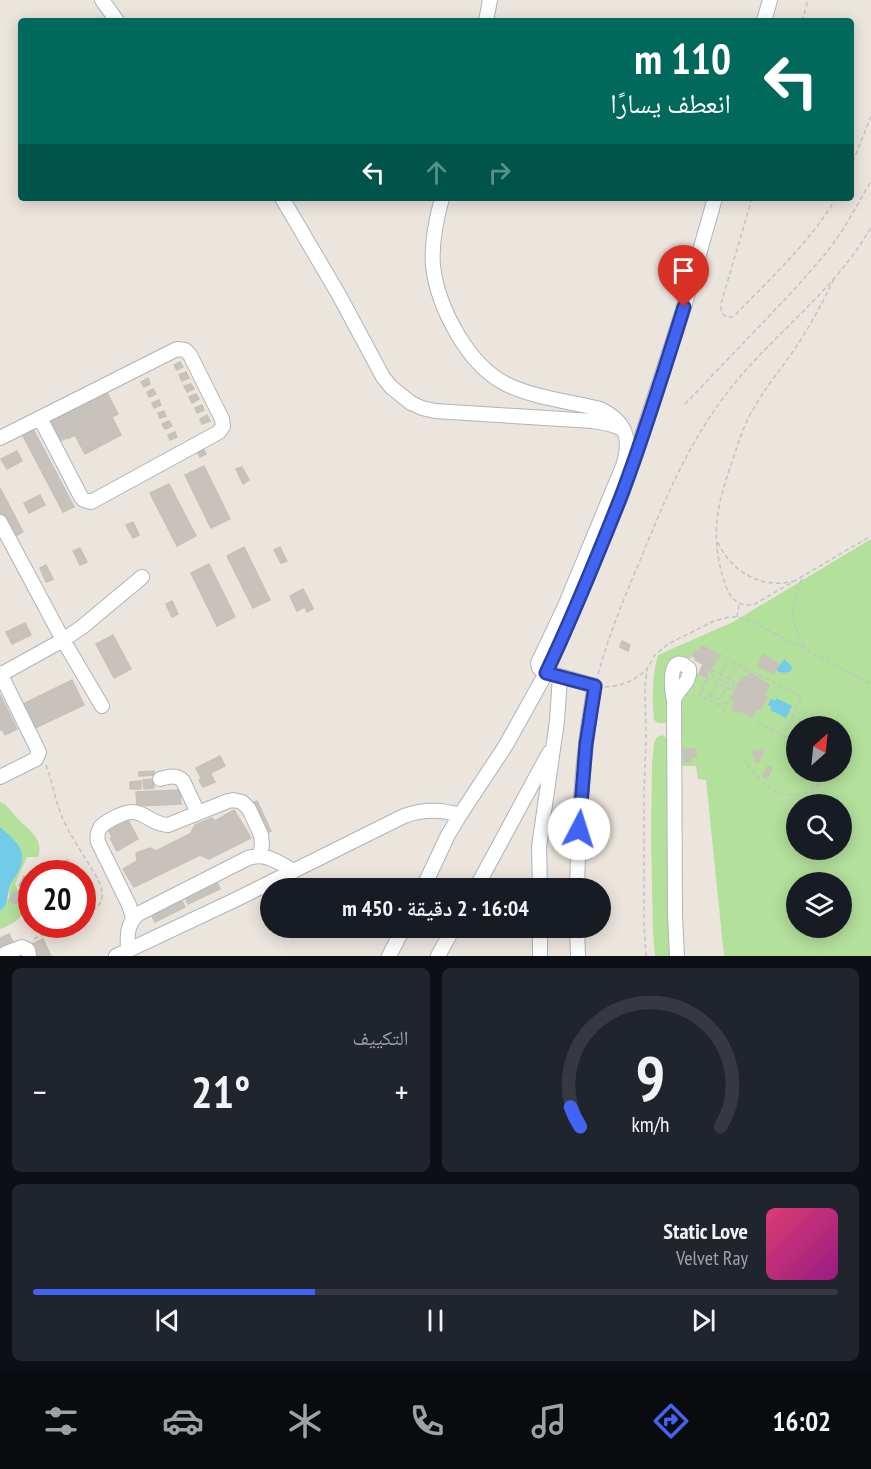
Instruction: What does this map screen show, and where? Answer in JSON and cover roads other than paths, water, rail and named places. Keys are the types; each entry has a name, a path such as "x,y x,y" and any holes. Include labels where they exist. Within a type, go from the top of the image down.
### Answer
{"street":[{"path":"102,0 115,18"},
{"path":"487,18 490,0"},
{"path":"765,18 770,0"},
{"path":"284,201 339,294 383,377 400,396 422,408 435,411 593,421 623,429"},
{"path":"441,201 433,240 433,266 438,292 447,317 470,353 480,365 506,384 521,390 600,409 617,420 627,438 628,447 622,466 565,606 538,663 542,671 595,686 586,744 577,878"},
{"path":"428,878 460,815 553,675 560,642 620,499 637,451 678,326 714,201"},
{"path":"0,438 174,350 181,349 190,355 223,422 222,430 219,432 91,502 87,502 81,497 40,418"},
{"path":"0,522 63,640 102,706"},
{"path":"0,777 36,759 39,752 0,674 63,640 142,577"},
{"path":"677,956 674,699 678,690 689,679 689,669"},
{"path":"540,878 540,848 560,699 553,675"},
{"path":"481,878 555,743"},
{"path":"160,779 181,778 198,813"},
{"path":"133,918 129,905 98,842 100,828 128,812 138,813 164,825 233,800 242,802 249,809 261,835 260,855"},
{"path":"122,953 184,925 404,816 415,812 438,810 460,815"},
{"path":"122,953 133,918 144,910 248,858 260,855 294,871"},
{"path":"389,956 398,938"},
{"path":"438,956 448,938"},
{"path":"540,938 540,956"},
{"path":"577,938 578,956"},
{"path":"3,956 18,948 27,952"}],"water":[{"path":"784,659 792,667 791,671 784,673 777,669"},
{"path":"776,698 792,706 786,718 770,710 772,707 768,705 771,699 775,701"},
{"path":"0,827 17,843 22,859 18,860 18,871 10,886 7,903 0,911"}]}
